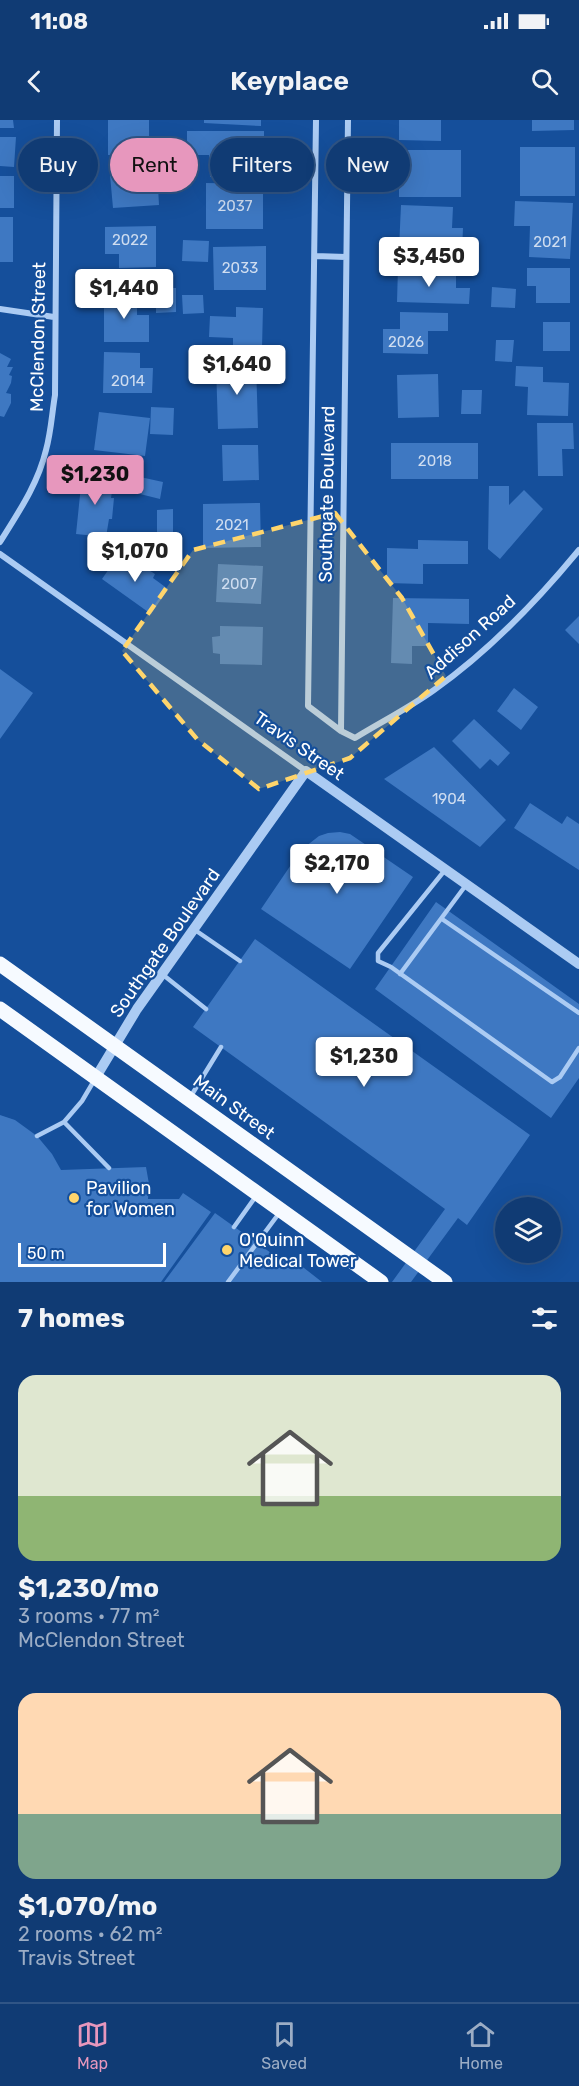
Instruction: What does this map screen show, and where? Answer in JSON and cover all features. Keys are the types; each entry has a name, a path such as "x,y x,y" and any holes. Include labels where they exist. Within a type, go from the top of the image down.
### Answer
{"main road":[{"name":"Main Street","path":"0,964 437,1280"},
{"path":"0,1009 381,1282"}],"street":[{"name":"McClendon Street","path":"0,542 22,507 46,452 55,395 57,120"},
{"name":"Southgate Boulevard","path":"316,120 308,706 342,731"},
{"name":"Southgate Boulevard","path":"342,731 348,120"},
{"path":"315,256 346,257"},
{"path":"0,309 54,317"},
{"name":"Addison Road","path":"342,731 355,738 433,691 478,655 559,574 579,550"},
{"name":"Travis Street","path":"0,554 579,964"},
{"name":"Southgate Boulevard","path":"96,1077 137,1009 306,771"}],"lane":[{"path":"445,870 378,954 378,961 400,974 552,1082 560,1077 579,1048"},
{"path":"400,974 466,885"},
{"path":"442,919 579,1013"},
{"path":"194,929 240,961"},
{"path":"162,974 206,1009"},
{"path":"189,1099 221,1047"},
{"path":"37,1136 64,1122 82,1101 96,1077"},
{"path":"64,1122 109,1168"},
{"path":"234,1227 258,1194"},
{"path":"228,1282 281,1210"}],"highlighted area":[{"path":"335,513 402,598 446,676 350,758 259,789 197,739 122,651 193,550"}],"building":[{"path":"0,120 13,120 14,128 0,128"},
{"path":"108,120 149,120 149,138 110,138 110,155 108,155"},
{"path":"204,120 261,120 261,126 204,123"},
{"path":"399,120 441,120 441,141 399,138"},
{"path":"532,120 574,120 574,130 532,131"},
{"path":"187,131 264,131 264,138 210,138 210,177 209,155 198,155 198,138 187,138"},
{"path":"0,137 16,137 14,167 0,166"},
{"path":"520,147 575,147 575,196 520,196"},
{"path":"410,150 461,150 461,197 399,197 399,192 410,192"},
{"path":"0,176 14,176 14,208 0,208"},
{"path":"206,183 210,183 210,192 263,192 263,229 206,229"},
{"path":"112,192 158,192 159,205 113,208"},
{"path":"515,201 573,203 570,259 529,257 530,226 514,226"},
{"path":"401,205 453,207 452,228 463,228 462,251 399,249"},
{"path":"0,217 13,217 13,262 0,262"},
{"path":"156,226 156,267 119,268 119,254 105,254 105,227"},
{"path":"183,240 209,241 208,262 182,261"},
{"path":"266,246 266,290 214,290 213,247"},
{"path":"398,267 420,267 420,274 456,275 456,288 470,288 469,304 397,302"},
{"path":"527,268 570,268 570,303 536,303 536,286 527,286"},
{"path":"492,287 516,289 515,308 491,307"},
{"path":"156,288 176,288 176,312 156,313"},
{"path":"104,295 137,295 137,315 149,315 149,342 104,342"},
{"path":"182,295 203,295 204,313 183,314"},
{"path":"236,307 263,308 262,348 233,346 233,338 209,337 210,316 236,317"},
{"path":"400,312 448,313 448,331 428,331 428,354 383,353 383,329 400,329"},
{"path":"543,322 570,322 570,351 543,351"},
{"path":"496,340 514,340 512,362 495,361"},
{"path":"104,352 140,353 140,368 153,368 152,393 103,393"},
{"path":"0,353 11,359 7,367 13,367 9,375 12,376 11,383 6,393 11,394 11,403 4,417 0,416"},
{"path":"256,364 258,428 218,429 216,365"},
{"path":"516,366 543,367 543,382 569,383 568,416 527,415 528,387 515,386"},
{"path":"438,374 439,417 398,418 397,375"},
{"path":"462,390 482,390 481,414 461,414"},
{"path":"151,407 174,408 173,435 150,434"},
{"path":"99,412 150,418 145,456 94,450"},
{"path":"537,423 573,423 574,449 562,449 563,476 538,476"},
{"path":"391,443 478,443 478,479 391,479"},
{"path":"222,445 258,445 259,480 223,481"},
{"path":"131,475 163,482 160,499 128,491"},
{"path":"82,476 114,479 111,498 114,498 112,519 109,519 106,537 76,534"},
{"path":"489,486 509,486 509,505 524,490 543,509 500,559 488,549"},
{"path":"260,503 261,547 203,548 203,504"},
{"path":"173,509 173,543 157,543 157,510"},
{"path":"418,540 468,541 468,564 423,564 423,584 387,583 387,548 418,549"},
{"path":"120,553 135,565 138,563 155,574 153,578 168,589 151,614 102,579"},
{"path":"218,564 263,566 261,604 216,602"},
{"path":"393,598 469,599 469,624 428,623 428,646 412,646 412,664 391,663"},
{"path":"579,616 579,644 565,630"},
{"path":"220,626 263,627 262,665 220,664 220,654 213,653 212,637 220,636"},
{"path":"0,669 33,693 0,739"},
{"path":"514,688 538,707 521,730 497,711"},
{"path":"474,719 510,753 498,766 490,759 480,769 452,741"},
{"path":"434,747 506,820 480,847 384,779"},
{"path":"530,803 562,824 567,816 579,824 579,870 514,828"},
{"path":"340,832 350,834 413,877 350,969 261,909 301,850 319,836"},
{"path":"436,902 579,1004 579,1078 551,1118 375,989"},
{"path":"255,939 530,1135 467,1225 458,1218 411,1282 392,1282 445,1209 193,1027"},
{"name":"Pavilion for Women","path":"0,1115 15,1120 37,1136 52,1154 61,1170 146,1167 149,1184 148,1199 179,1199 183,1193 211,1212 161,1282 0,1282"},
{"name":"O'Quinn Medical Tower","path":"215,1213 278,1258 290,1257 322,1282 164,1282"}],"place":[{"name":"Pavilion for Women","path":"74,1198"},
{"name":"O'Quinn Medical Tower","path":"227,1250"}]}
